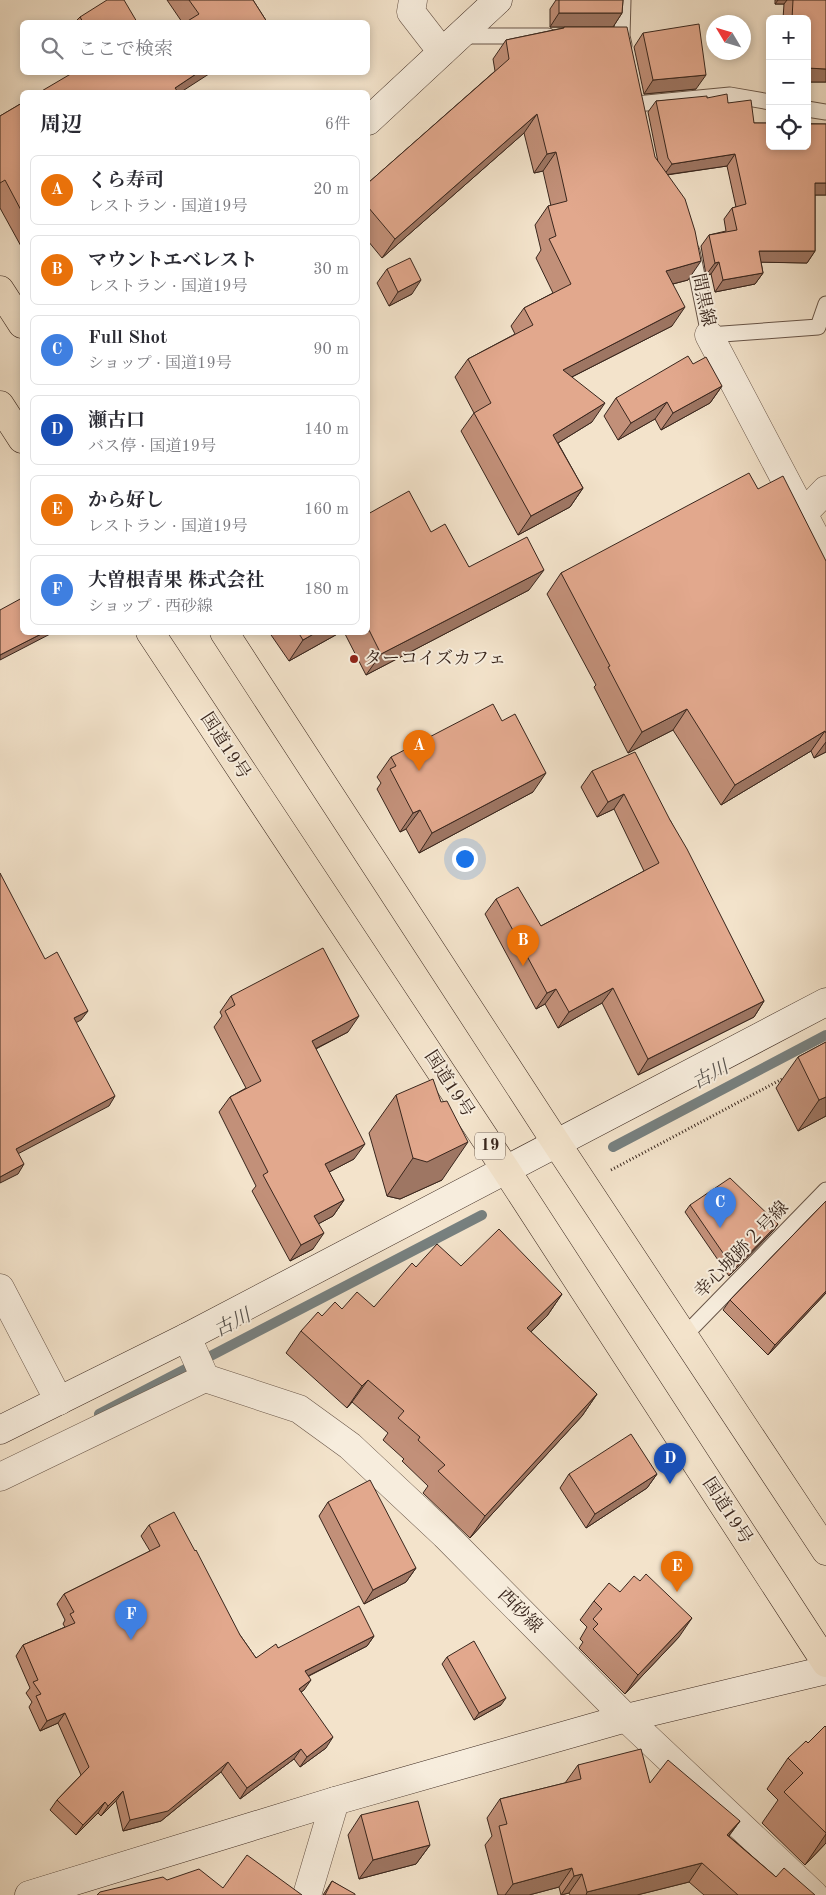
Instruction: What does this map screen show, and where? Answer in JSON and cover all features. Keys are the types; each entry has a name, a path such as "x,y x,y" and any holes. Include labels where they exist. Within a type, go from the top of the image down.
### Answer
{"highway":[{"path":"0,290 20,321"},
{"path":"8,414 20,435"},
{"name":"国道19号","path":"152,635 506,1170 826,1663"},
{"path":"226,635 557,1144 826,1551"}],"street":[{"path":"413,0 411,12 451,44"},
{"path":"370,119 498,0"},
{"name":"間黒線","path":"709,334 826,557"},
{"path":"803,514 826,490"},
{"path":"0,1477 506,1170 826,1002"},
{"path":"0,1288 59,1401"},
{"path":"0,1430 59,1401 197,1359"},
{"name":"西砂線","path":"197,1359 299,1409 350,1446 445,1535 626,1718 814,1895"},
{"path":"29,1895 335,1802 626,1718 826,1670"},
{"path":"307,1895 335,1802"}],"lane":[{"path":"623,0 617,36 627,61"},
{"path":"451,44 565,36"},
{"path":"633,87 640,122"},
{"path":"636,104 730,95 766,101"},
{"path":"811,110 826,112"},
{"name":"間黒線","path":"690,240 709,334"},
{"path":"709,334 818,327 826,304"},
{"name":"幸心城跡２号線","path":"684,1336 826,1190"}],"path":[{"path":"584,1184 791,1075"}],"building":[{"path":"107,0 124,0 136,20 82,20 80,17"},
{"path":"189,0 253,0 266,20 189,20 199,14"},
{"path":"559,0 623,0 622,13 559,13"},
{"path":"793,0 826,0 826,69 811,68 811,15 792,15"},
{"path":"699,24 706,75 653,80 643,33"},
{"path":"627,27 655,157 685,199 695,231 701,261 666,271 685,307 563,370 605,403 553,435 583,488 531,516 474,413 491,403 468,359 533,325 524,308 571,284 549,239 556,236 548,206 567,201 556,152 547,154 537,114 395,239 370,209 370,181 509,59 506,40 564,28"},
{"path":"69,75 194,75 175,88 176,90 43,90"},
{"path":"727,94 728,103 751,100 754,123 766,123 766,150 811,150 811,124 826,124 826,183 815,183 815,251 759,251 763,273 723,280 719,262 715,263 709,235 737,230 732,208 746,204 735,154 672,164 668,158 656,101 707,96 707,98"},
{"path":"20,104 20,208 5,180 0,183 0,116"},
{"path":"410,258 421,280 398,292 387,269"},
{"path":"688,356 693,364 706,357 722,386 673,413 667,402 631,423 616,398"},
{"path":"749,473 758,489 783,476 826,561 826,733 825,731 735,785 687,709 642,732 561,573"},
{"path":"409,491 431,532 445,524 469,567 527,537 544,570 381,654 370,632 370,513"},
{"path":"20,599 20,635 39,635 0,655 0,610"},
{"path":"300,635 312,635 303,640"},
{"path":"493,704 502,721 515,714 546,773 432,833 420,810 413,813 390,769 396,766 391,757"},
{"path":"635,752 687,849 764,1001 648,1059 613,988 569,1012 556,989 547,993 496,899 518,887 541,926 659,863 624,794 608,802 592,771"},
{"path":"0,873 45,959 57,952 88,1011 74,1018 115,1096 16,1149 24,1164 0,1177"},
{"path":"323,948 359,1016 312,1041 365,1144 325,1164 344,1200 314,1216 324,1233 301,1245 263,1175 268,1172 230,1097 261,1081 225,1011 235,1005 231,996"},
{"path":"826,1042 826,1097 819,1100 798,1057"},
{"path":"433,1079 441,1102 447,1101 468,1142 427,1162 413,1158 396,1095"},
{"path":"730,1178 778,1224 734,1269 690,1205"},
{"path":"826,1201 826,1291 775,1345 730,1300"},
{"path":"499,1229 562,1294 527,1328 597,1394 485,1516 438,1471 445,1465 418,1440 420,1437 398,1418 404,1411 368,1380 362,1386 301,1331 318,1312 322,1316 335,1302 342,1309 357,1292 374,1307 412,1263 416,1267 437,1244 461,1266"},
{"path":"631,1434 657,1474 595,1514 569,1474"},
{"path":"370,1480 416,1568 373,1590 328,1502"},
{"path":"174,1512 240,1635 256,1658 276,1644 278,1648 359,1606 374,1636 305,1671 311,1680 299,1689 333,1737 307,1757 301,1749 247,1788 228,1762 168,1811 130,1820 123,1791 108,1806 105,1802 83,1825 57,1800 89,1767 65,1713 47,1721 36,1696 41,1694 33,1682 38,1680 23,1645 75,1623 70,1614 74,1612 64,1594 160,1546 149,1525"},
{"path":"646,1574 692,1618 638,1675 593,1629 598,1624 593,1619 602,1609 594,1601 609,1583 620,1592 634,1576 640,1581"},
{"path":"474,1641 506,1698 479,1713 447,1657"},
{"path":"825,1726 826,1833 784,1792 803,1773 788,1758 806,1741 808,1743"},
{"path":"641,1749 650,1783 668,1760 740,1821 727,1835 776,1877 784,1868 815,1895 738,1895 702,1863 587,1892 582,1874 574,1876 572,1868 513,1884 499,1826 507,1824 500,1799 581,1779 578,1765"},
{"path":"418,1801 430,1845 373,1860 361,1815"},
{"path":"247,1855 302,1895 97,1895 100,1892 163,1877 167,1880 199,1869 223,1888"},
{"path":"332,1881 355,1894 355,1895 325,1895"}],"waterway":[{"name":"古川","path":"613,1147 826,1035"},
{"name":"古川","path":"99,1414 482,1215"}],"place":[{"name":"ターコイズカフェ","path":"354,659"},
{"name":"くら寿司","path":"419,771"},
{"name":"マウントエベレスト","path":"523,966"},
{"name":"Full Shot","path":"720,1228"},
{"name":"瀬古口","path":"670,1484"},
{"name":"から好し","path":"677,1592"},
{"name":"大曽根青果 株式会社","path":"131,1640"}]}
